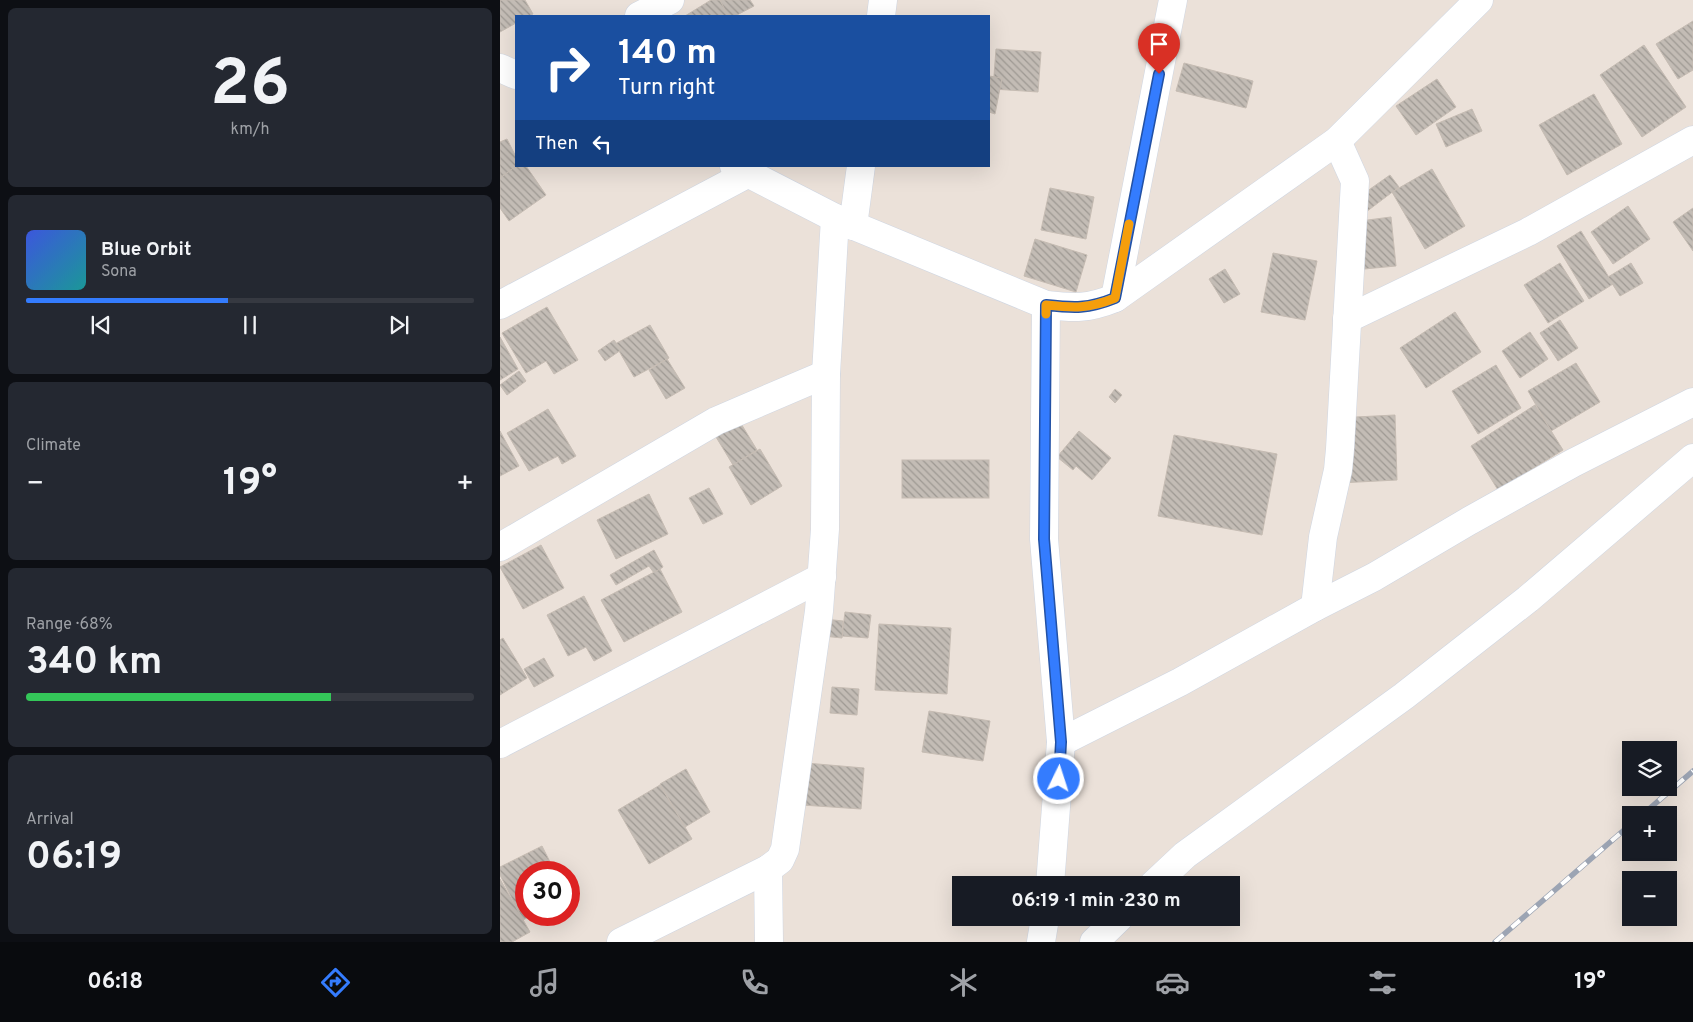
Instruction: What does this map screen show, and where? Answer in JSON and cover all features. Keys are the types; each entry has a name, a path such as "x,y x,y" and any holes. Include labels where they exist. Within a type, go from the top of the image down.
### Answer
{"street":[{"path":"641,15 670,0"},
{"path":"881,15 883,0"},
{"path":"1115,298 1173,0"},
{"path":"500,305 741,169 844,222 1046,305 1079,308 1096,306 1115,298 1337,141 1479,0"},
{"path":"500,68 515,75"},
{"path":"1347,319 1528,232 1693,140"},
{"path":"1315,607 1323,537 1338,470 1355,181 1337,141"},
{"path":"621,942 768,868 780,860 785,849 820,611 825,530 826,374 844,222 861,167"},
{"path":"1046,305 1044,539 1061,742 1051,876"},
{"path":"500,547 716,421 826,374"},
{"path":"1061,742 1180,682 1315,607 1374,578 1469,521 1565,468 1693,402"},
{"path":"1163,876 1185,855 1404,696 1528,599 1693,458"},
{"path":"500,744 822,577"},
{"path":"768,868 769,942"},
{"path":"1040,942 1043,926"},
{"path":"1094,942 1111,926"}],"building":[{"path":"500,0 525,0 533,14 515,15 515,24 500,32"},
{"path":"711,0 720,0 730,15 687,15"},
{"path":"720,0 750,0 754,6 737,15 728,15"},
{"path":"1693,21 1693,70 1678,79 1656,44"},
{"path":"1644,45 1686,107 1642,137 1600,75"},
{"path":"996,49 1041,52 1038,92 993,89"},
{"path":"1184,63 1253,81 1246,108 1176,91"},
{"path":"990,76 1002,78 995,114 990,112"},
{"path":"1437,79 1456,107 1416,135 1396,106"},
{"path":"1594,94 1622,144 1567,175 1539,125"},
{"path":"1472,109 1482,131 1446,147 1436,124"},
{"path":"507,139 515,155 515,167 523,168 500,180 500,142"},
{"path":"515,167 527,167 546,195 509,221 500,208 500,178"},
{"path":"1432,169 1465,226 1425,249 1392,192"},
{"path":"1390,175 1399,187 1366,212 1356,199"},
{"path":"1050,188 1094,197 1086,239 1041,230"},
{"path":"1628,206 1650,239 1613,264 1591,232"},
{"path":"1693,208 1693,251 1673,222"},
{"path":"1391,217 1396,266 1364,269 1360,221"},
{"path":"1581,231 1613,284 1589,299 1557,246"},
{"path":"1035,239 1087,255 1076,292 1024,276"},
{"path":"1273,253 1317,261 1305,320 1261,312"},
{"path":"1560,263 1584,301 1548,323 1524,285"},
{"path":"1631,263 1643,283 1620,296 1608,277"},
{"path":"1225,269 1240,294 1224,303 1209,279"},
{"path":"547,307 578,360 554,374 546,361 526,373 502,333"},
{"path":"1455,312 1481,352 1426,388 1400,348"},
{"path":"1560,320 1578,348 1558,361 1540,333"},
{"path":"650,325 669,358 634,377 615,344"},
{"path":"1530,332 1548,359 1520,378 1502,351"},
{"path":"500,337 518,369 500,380"},
{"path":"614,340 621,350 605,361 598,351"},
{"path":"667,359 685,388 666,399 649,370"},
{"path":"1576,363 1600,402 1551,431 1528,391"},
{"path":"1496,365 1521,408 1478,434 1452,391"},
{"path":"519,371 526,381 507,395 500,385"},
{"path":"1115,389 1122,395 1115,403 1109,397"},
{"path":"1535,405 1563,450 1498,490 1471,446"},
{"path":"548,409 576,456 562,464 558,456 529,471 507,433"},
{"path":"1395,415 1397,480 1339,483 1336,418"},
{"path":"737,417 757,450 733,465 713,432"},
{"path":"500,431 519,466 500,476"},
{"path":"1079,431 1111,458 1092,480 1076,466 1073,470 1057,457"},
{"path":"1174,435 1277,454 1262,535 1158,516"},
{"path":"760,449 782,486 751,505 729,467"},
{"path":"902,460 989,460 989,498 902,498"},
{"path":"709,488 723,514 703,524 689,498"},
{"path":"649,494 668,534 616,559 597,520"},
{"path":"541,545 564,588 523,609 500,567"},
{"path":"654,550 663,567 654,573 649,566 616,585 610,575"},
{"path":"660,569 682,612 624,642 601,600"},
{"path":"584,596 612,651 594,661 586,647 568,656 547,615"},
{"path":"845,612 871,615 868,638 842,636"},
{"path":"806,617 843,621 842,638 804,634"},
{"path":"879,624 951,628 947,694 875,690"},
{"path":"503,638 527,678 500,695 500,640"},
{"path":"544,658 554,676 534,687 524,669"},
{"path":"832,687 859,689 857,715 830,713"},
{"path":"929,711 990,721 983,761 922,752"},
{"path":"806,763 864,768 861,809 802,805"},
{"path":"686,769 710,812 685,827 660,784"},
{"path":"660,785 692,839 649,864 618,810"},
{"path":"542,846 550,861 515,861 515,904 500,875 500,867"},
{"path":"500,879 515,906 515,926 527,926 530,932 512,942 500,942"}],"railway":[{"path":"1652,806 1693,771"},
{"path":"1495,942 1622,832"}],"slow traffic":[{"path":"1046,314 1046,305 1079,308 1096,306 1115,298 1129,224"}],"route":[{"path":"1059,779 1061,742 1044,539 1046,305 1079,308 1096,306 1115,298 1159,74"}]}
